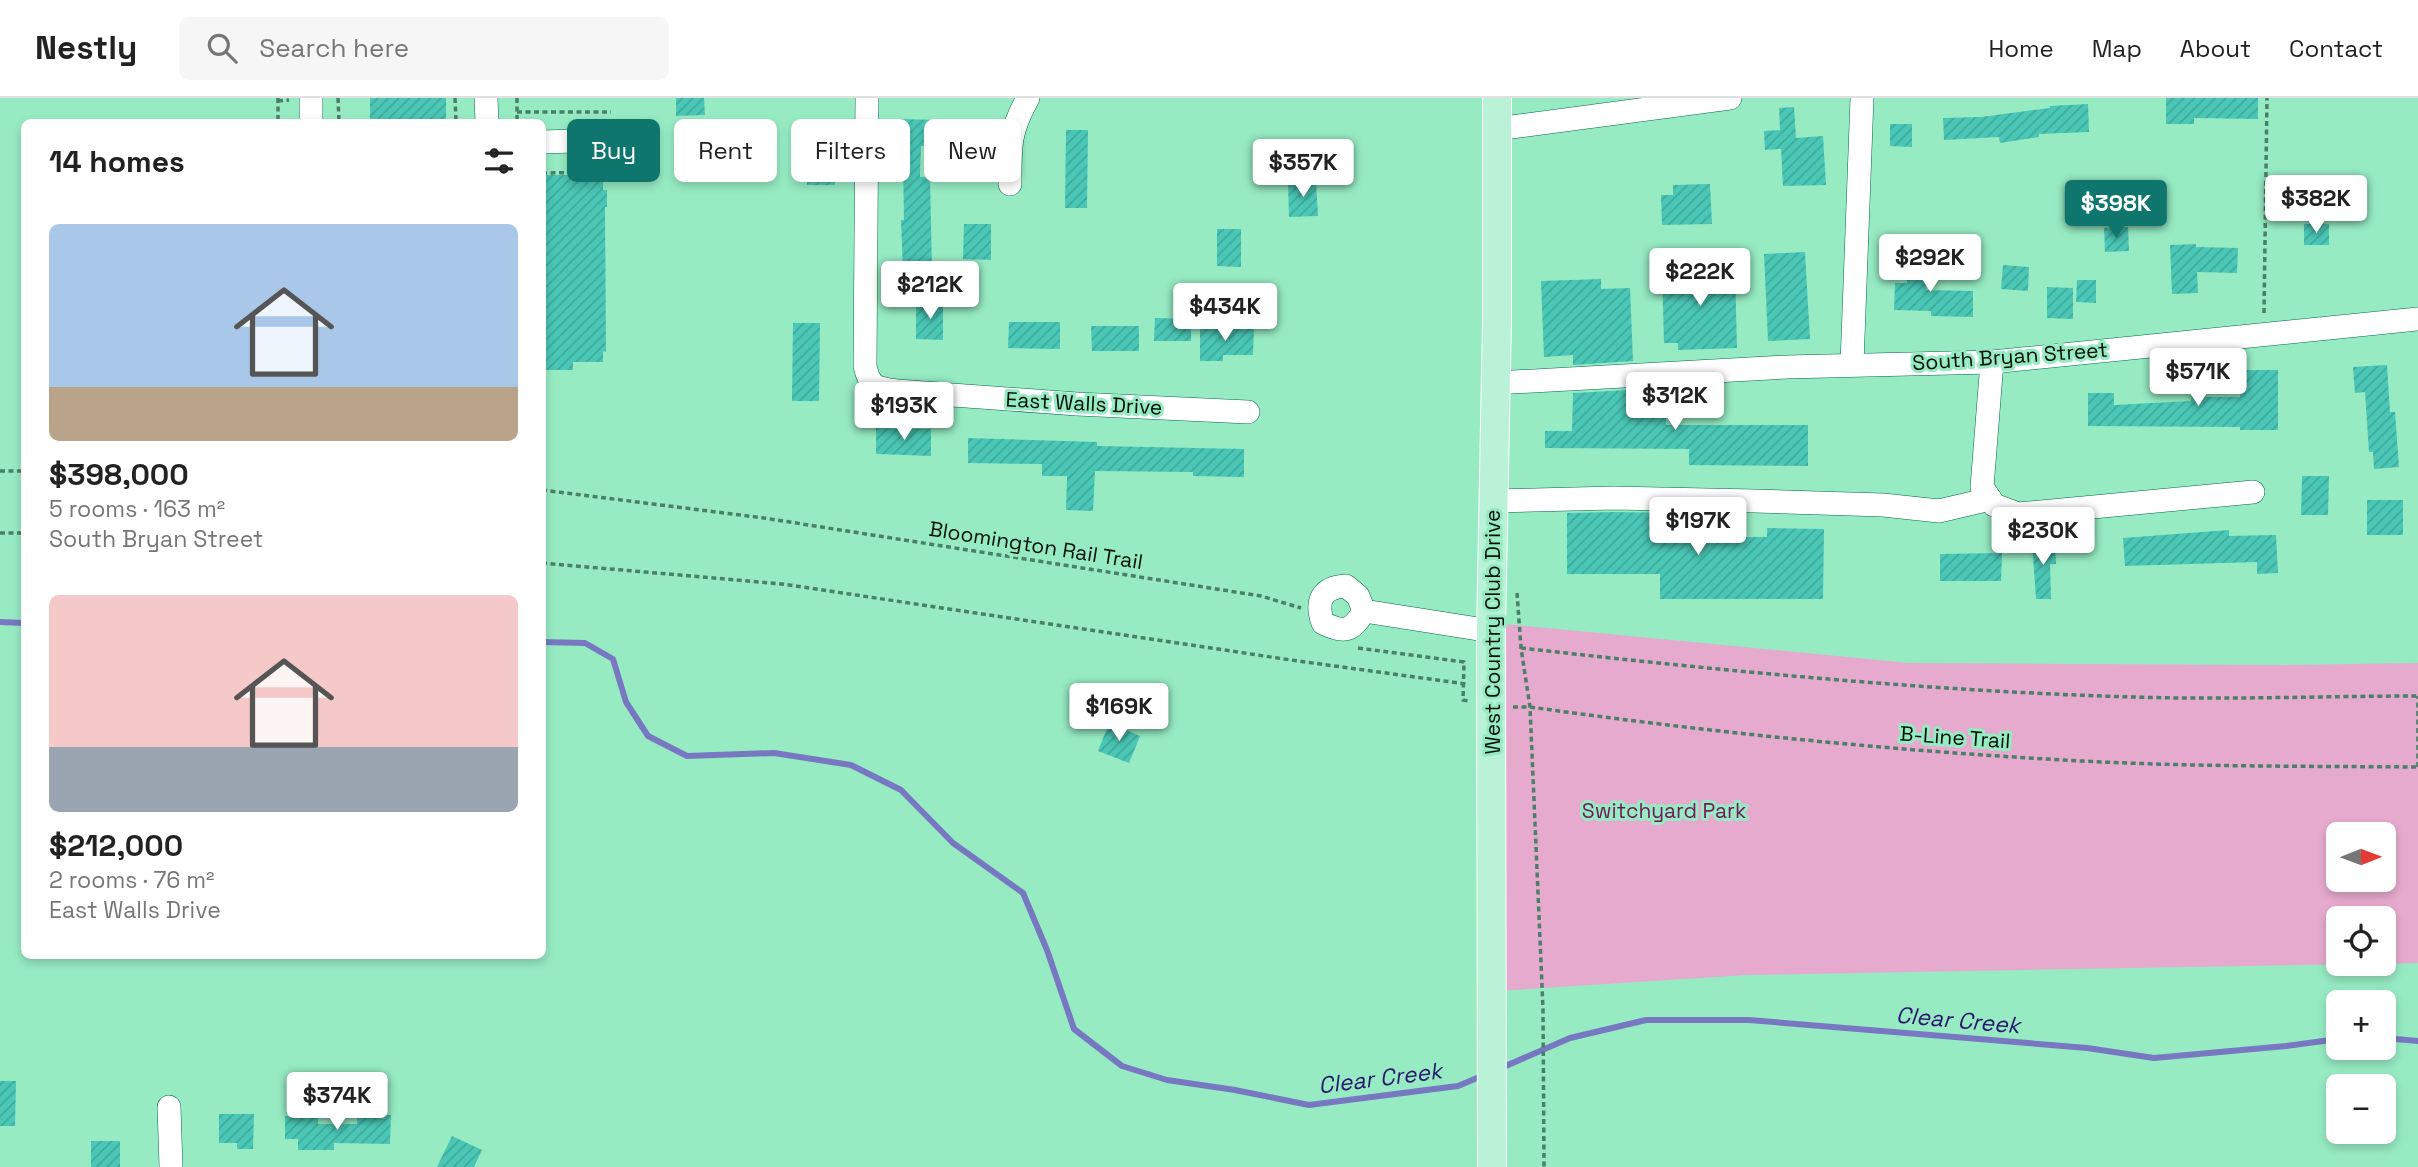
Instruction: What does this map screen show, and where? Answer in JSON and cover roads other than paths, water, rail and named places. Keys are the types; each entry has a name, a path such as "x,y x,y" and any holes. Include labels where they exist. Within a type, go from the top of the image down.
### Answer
{"main road":[{"name":"West Country Club Drive","path":"1492,1160 1491,631 1497,98"}],"street":[{"path":"311,98 311,119"},
{"path":"486,98 487,119"},
{"name":"East Walls Drive","path":"867,98 865,366 869,381 874,386 897,391 1077,404 1248,412"},
{"path":"1010,184 1010,142 1016,119 1028,98"},
{"path":"1496,129 1730,98"},
{"path":"1852,364 1862,98"},
{"path":"546,142 567,141"},
{"name":"South Bryan Street","path":"1495,383 1852,364 1992,362 2418,319"},
{"path":"1992,362 1982,487 1994,505 2018,514 2253,492"},
{"path":"1492,501 1614,498 1742,500 1883,505 1939,511 1990,499"},
{"path":"1364,611 1491,631"},
{"path":"169,1107 171,1167"}],"waterway":[{"name":"Clear Creek","path":"0,622 21,623"},
{"name":"Clear Creek","path":"546,642 585,643 613,659 626,702 648,736 687,756 774,753 851,765 901,790 953,843 1023,893 1047,950 1074,1029 1122,1066 1167,1080 1309,1105 1458,1086 1484,1075"},
{"name":"Clear Creek","path":"1501,1068 1570,1038 1646,1020 1749,1020 2087,1048 2154,1058 2326,1041"},
{"name":"Clear Creek","path":"2396,1039 2418,1041"}],"park label":[{"name":"Switchyard Park","path":"1664,810"}]}
